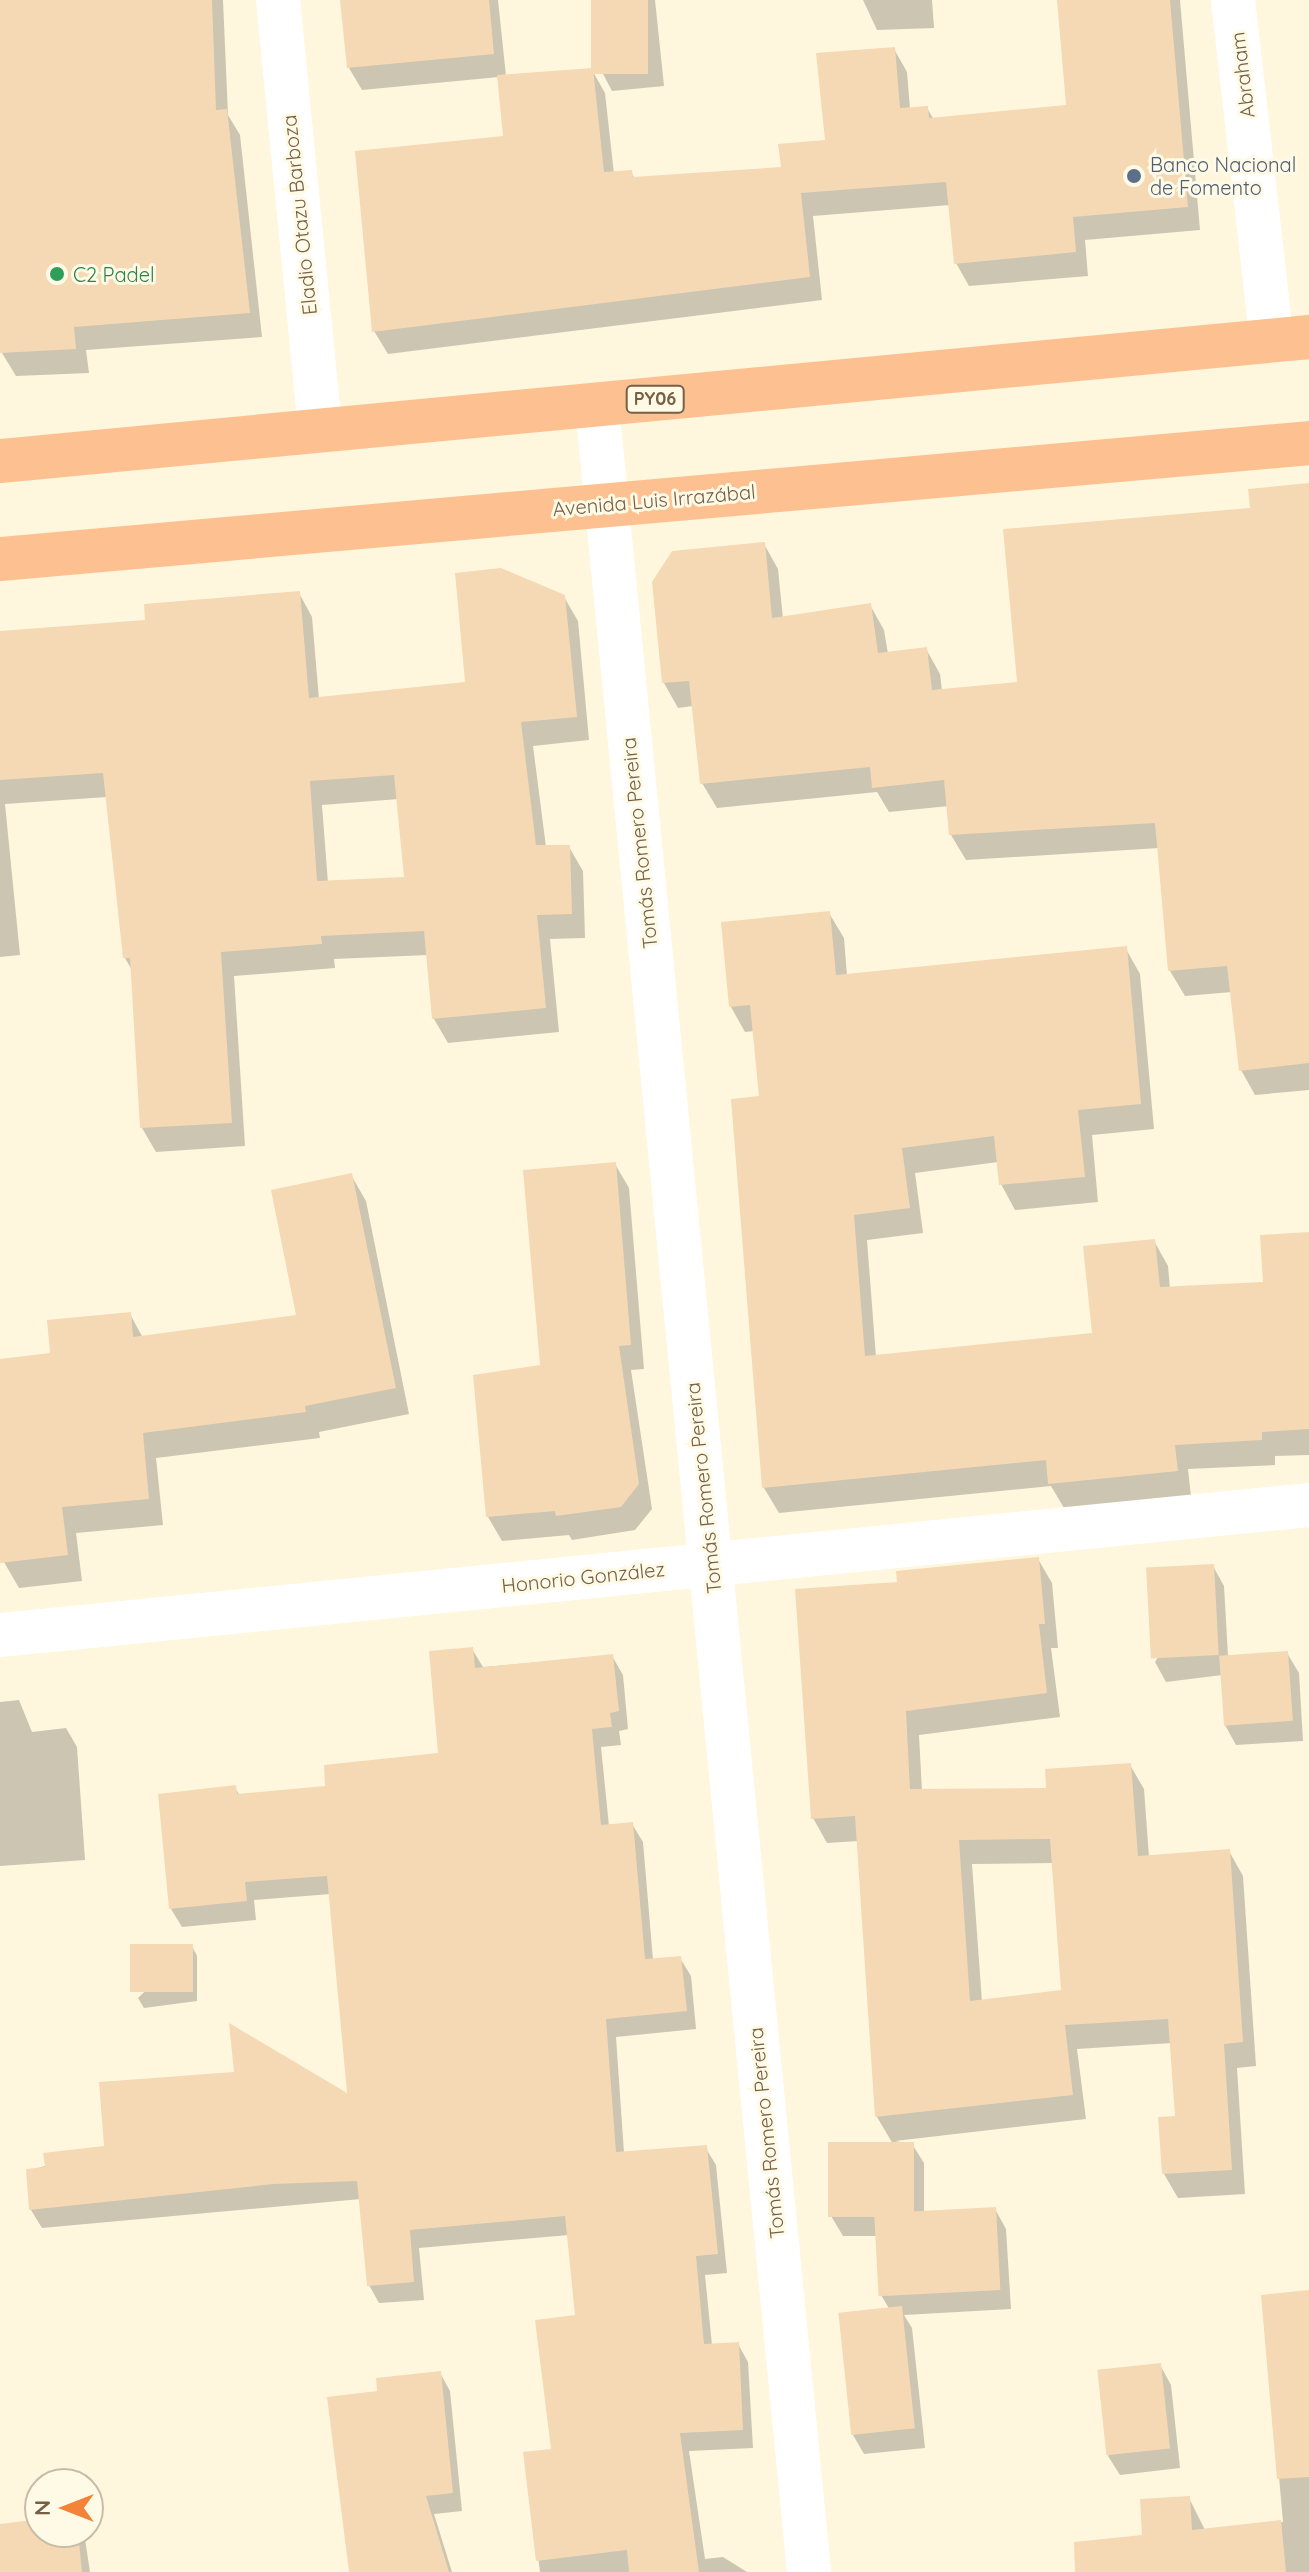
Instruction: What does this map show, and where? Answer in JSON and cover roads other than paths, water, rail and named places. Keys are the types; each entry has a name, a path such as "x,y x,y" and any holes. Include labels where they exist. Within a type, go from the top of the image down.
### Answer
{"highway":[{"name":"PY06","path":"0,461 1290,339"},
{"name":"Avenida Luis Irrazábal","path":"0,559 1309,443"}],"street":[{"name":"Eladio Otazu Barboza","path":"278,0 320,430"},
{"name":"Abraham","path":"1233,0 1290,339"},
{"name":"Tomás Romero Pereira","path":"597,405 809,2572"},
{"name":"Honorio González","path":"0,1635 1309,1505"}],"place":[{"name":"Banco Nacional de Fomento","path":"1134,176"},
{"name":"C2 Padel","path":"57,274"}]}
